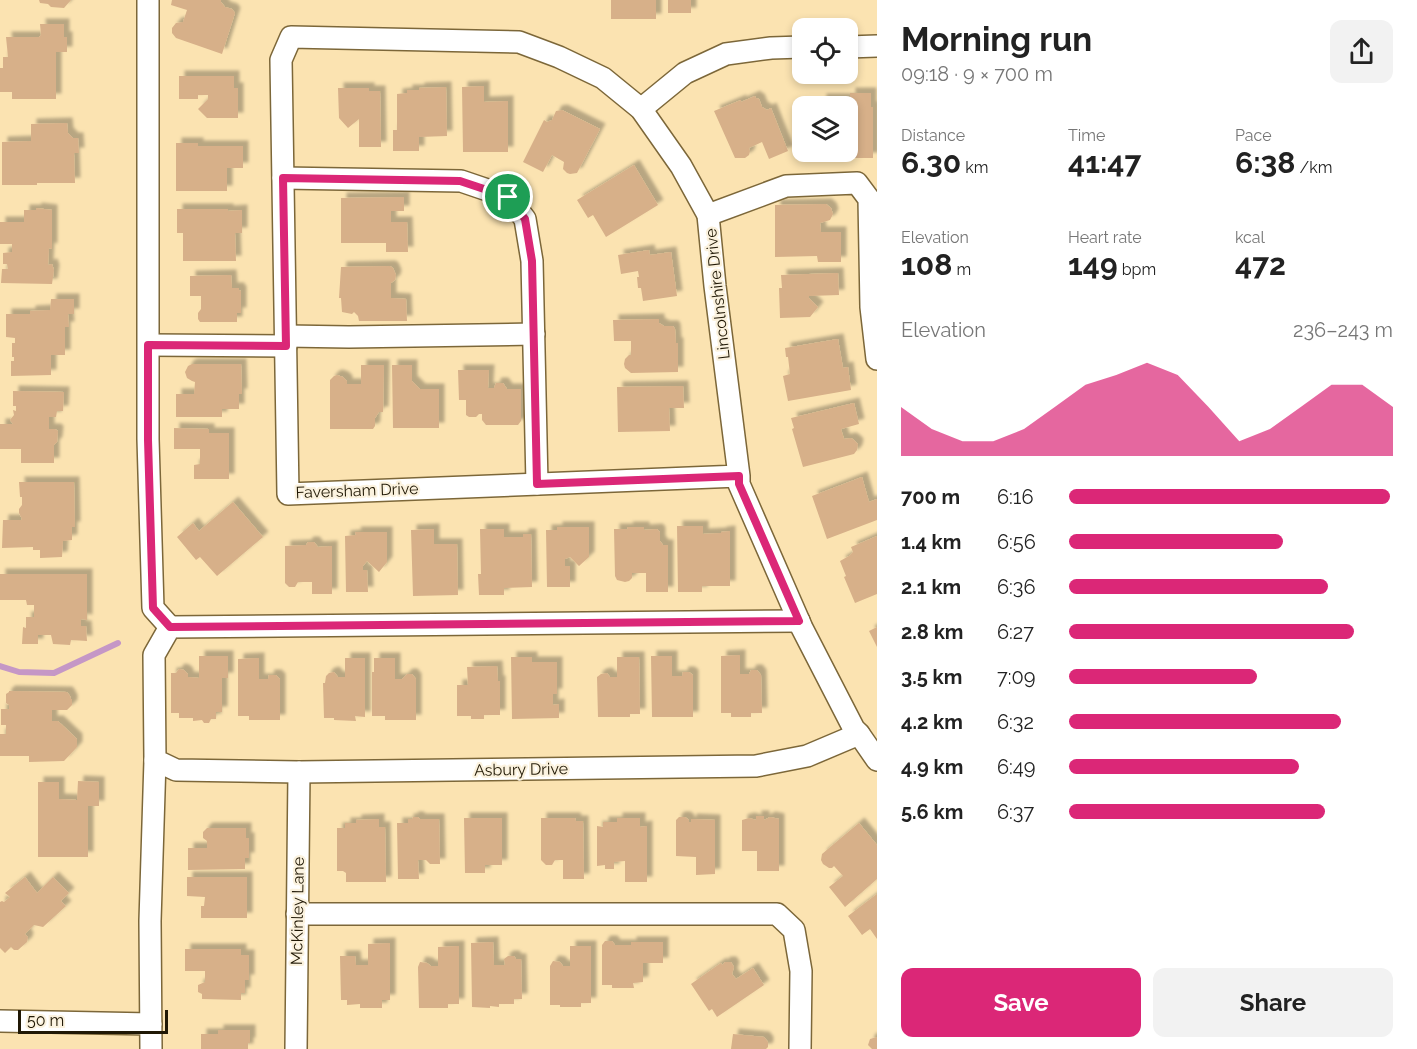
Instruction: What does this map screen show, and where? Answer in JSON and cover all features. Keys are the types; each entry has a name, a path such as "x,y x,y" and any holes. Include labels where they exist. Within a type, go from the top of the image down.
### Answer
{"street":[{"path":"148,0 148,440 153,608 170,627 799,621"},
{"name":"Lincolnshire Drive","path":"291,37 519,42 559,57 603,78 640,109 681,166 708,215 739,484 799,621 854,729 877,760"},
{"name":"Faversham Drive","path":"291,37 281,60 288,494 739,476"},
{"path":"858,46 877,46"},
{"path":"640,109 685,73 726,54 771,48 792,48"},
{"path":"283,178 460,181 508,197 525,219 532,261 537,484"},
{"path":"708,215 786,186 857,183 869,199 871,307 877,359"},
{"path":"148,345 349,337 534,334"},
{"path":"151,1049 150,921 155,760 154,655 170,627"},
{"name":"Asbury Drive","path":"155,760 176,770 298,772 756,766 807,756 859,734"},
{"name":"McKinley Lane","path":"296,1049 298,772"},
{"path":"297,914 777,914 794,930 796,941 801,971 801,1049"},
{"path":"0,1021 151,1024"}],"building":[{"path":"39,0 71,0 64,8 51,7 40,3"},
{"path":"172,0 221,0 225,7 232,9 235,13 222,54 176,38 172,33 172,28 176,23 183,22 187,10 171,5"},
{"path":"611,0 656,0 656,19 611,19"},
{"path":"668,0 691,0 691,13 668,13"},
{"path":"40,24 64,24 64,37 67,37 67,52 56,52 56,99 12,99 12,92 0,92 0,68 3,68 3,57 8,57 6,37 39,37 41,35"},
{"path":"179,76 234,76 234,88 238,88 238,118 207,118 198,109 208,99 208,95 198,95 198,99 179,99"},
{"path":"484,86 484,102 508,101 508,152 463,152 462,87"},
{"path":"446,87 447,136 419,137 419,151 393,151 393,130 397,130 397,94 407,93 407,90 419,90 419,88"},
{"path":"338,88 369,88 369,91 380,91 381,147 359,147 359,119 348,128 339,118"},
{"path":"850,93 871,93 873,158 858,158 858,96 850,96"},
{"path":"755,96 762,107 767,110 771,108 788,151 769,159 762,142 749,148 749,155 745,158 735,158 714,111"},
{"path":"562,110 600,129 577,173 567,173 563,169 564,162 552,155 543,172 523,162 544,120 547,122 552,120 556,111"},
{"path":"67,123 68,133 73,138 78,138 79,153 74,153 75,183 2,185 2,142 31,141 31,124"},
{"path":"176,143 198,143 198,146 243,146 243,168 227,168 227,191 176,191"},
{"path":"634,165 658,205 606,237 593,215 588,218 577,200"},
{"path":"404,197 404,211 391,211 391,222 407,222 408,252 386,252 386,243 341,243 341,198"},
{"path":"826,204 831,208 833,214 830,220 820,223 821,232 841,232 841,262 818,262 817,256 775,257 775,205"},
{"path":"36,208 52,210 52,249 49,248 48,265 52,264 54,270 52,284 1,283 2,269 8,269 7,264 3,264 3,253 12,252 12,244 0,244 0,222 24,222 24,210 36,210"},
{"path":"177,209 242,210 242,233 235,233 236,261 183,261 183,233 177,233"},
{"path":"649,250 650,255 671,252 677,296 643,301 641,288 638,288 638,271 621,274 618,255"},
{"path":"390,266 396,275 395,280 391,283 391,298 406,299 407,321 359,321 354,312 352,314 342,312 341,298 339,298 341,267"},
{"path":"838,273 839,295 809,296 818,307 810,317 780,318 781,275"},
{"path":"231,275 232,288 239,288 241,291 241,313 237,313 237,322 200,322 198,313 201,309 201,296 190,296 190,276"},
{"path":"51,299 74,299 74,314 68,314 69,327 65,327 65,355 51,355 51,375 11,376 11,361 14,361 12,343 15,343 15,338 6,337 6,314 30,314 30,311 50,310"},
{"path":"659,319 659,323 664,326 673,326 675,329 676,343 678,343 678,372 631,373 624,364 625,359 631,355 631,341 614,341 613,320"},
{"path":"838,339 843,368 848,367 851,390 788,401 783,376 790,374 785,348"},
{"path":"192,364 241,364 242,394 239,394 239,409 222,409 222,417 176,417 176,394 194,394 195,382 187,378 185,372"},
{"path":"361,365 384,365 383,412 379,412 375,418 373,429 330,429 330,380 337,375 343,377 347,384 361,384"},
{"path":"392,365 412,365 412,381 420,389 439,389 439,428 393,428"},
{"path":"458,370 489,370 488,388 494,388 496,383 503,383 507,389 521,389 521,421 518,425 486,425 482,420 482,414 476,417 466,415 466,400 459,400"},
{"path":"683,386 684,408 669,408 670,431 618,432 617,387"},
{"path":"13,391 64,392 63,411 57,411 56,417 49,417 49,429 58,431 57,442 54,445 54,463 21,463 21,449 0,449 0,424 13,424 10,420 14,415 13,410 16,411 16,406 13,406"},
{"path":"854,403 859,424 841,429 844,439 851,438 858,444 854,454 803,467 791,418"},
{"path":"174,428 209,429 209,433 229,433 229,479 194,479 194,465 200,464 200,449 174,449"},
{"path":"862,477 869,502 877,499 877,520 827,539 812,496"},
{"path":"19,482 74,482 75,527 72,527 72,540 63,541 62,557 40,558 40,550 33,550 33,547 2,548 3,520 22,519 19,513 22,497 20,497"},
{"path":"233,502 263,537 217,576 200,557 196,560 177,537 193,523 199,531"},
{"path":"677,526 703,526 703,534 730,531 730,586 702,586 702,592 678,592"},
{"path":"557,527 589,527 589,557 579,566 570,557 565,559 565,566 570,566 570,587 547,587 546,530 557,530"},
{"path":"627,527 644,527 644,530 657,529 660,532 660,541 663,545 668,545 668,592 646,592 646,573 632,573 632,578 625,582 617,580 614,529 628,529"},
{"path":"434,529 434,544 457,544 458,595 413,596 411,530"},
{"path":"480,529 504,529 504,537 523,537 523,534 531,534 532,587 504,588 504,595 479,595"},
{"path":"355,532 387,532 387,562 379,572 367,561 363,566 363,570 367,570 368,592 346,592 345,536 356,535"},
{"path":"877,536 877,594 855,603 840,561 853,552 851,547"},
{"path":"308,542 314,542 318,547 332,546 332,594 312,594 312,582 298,582 295,587 289,587 285,583 285,546 306,545"},
{"path":"0,574 87,574 87,620 81,619 81,626 86,626 87,641 71,640 70,645 53,644 51,635 38,635 38,644 22,644 26,617 34,617 34,605 27,605 26,600 0,600"},
{"path":"877,627 877,647 869,631"},
{"path":"740,655 740,674 749,674 751,670 757,670 761,675 762,713 751,713 751,717 731,717 731,713 721,713 721,656"},
{"path":"199,656 228,656 228,678 222,678 222,712 216,712 216,719 211,719 209,723 204,723 202,720 193,721 193,718 179,718 179,713 171,713 171,673 176,673 179,669 184,670 188,677 199,678"},
{"path":"651,656 672,656 672,676 682,676 683,672 693,675 693,717 652,717"},
{"path":"511,657 532,657 532,662 557,662 557,694 553,694 553,705 559,704 559,718 512,719"},
{"path":"617,657 639,657 640,714 630,714 630,717 598,717 597,677 607,673 610,677 617,677"},
{"path":"259,658 259,679 268,679 269,675 276,675 280,679 280,720 249,720 249,716 238,716 238,659"},
{"path":"345,658 365,658 365,717 355,716 356,721 324,718 323,683 329,673 334,672 338,677 345,677"},
{"path":"374,658 395,658 395,679 402,679 407,674 412,674 416,679 416,720 385,720 385,716 372,716"},
{"path":"497,666 498,681 500,681 500,715 484,715 484,719 457,716 457,685 468,685 467,667"},
{"path":"9,691 67,692 72,699 72,705 67,710 52,710 52,721 58,721 77,739 77,747 64,761 29,762 29,756 0,756 0,734 6,734 6,725 1,725 1,709 9,709 6,694"},
{"path":"78,781 99,782 99,806 88,806 88,857 38,857 38,782 59,782 59,799 77,800"},
{"path":"756,816 764,816 764,820 770,817 779,819 779,871 757,871 757,851 742,851 742,820 749,818 756,820"},
{"path":"413,817 439,819 440,864 418,860 419,879 398,879 397,823 408,823 408,819"},
{"path":"679,817 685,817 689,822 691,819 715,820 715,874 696,875 696,857 676,856 676,820"},
{"path":"464,818 502,818 502,865 485,865 485,873 465,873"},
{"path":"541,818 575,818 576,821 583,821 584,879 563,879 563,860 555,860 552,865 546,865 541,860"},
{"path":"617,818 640,818 640,827 647,826 647,882 625,882 625,861 614,862 614,869 605,869 605,865 597,866 597,826 603,827 603,822 617,822"},
{"path":"379,819 379,827 385,827 386,882 346,882 346,873 337,871 337,828 345,828 345,823 356,823 356,820"},
{"path":"859,823 877,845 877,879 845,907 829,887 843,876 834,866 829,868 823,864 822,854"},
{"path":"207,828 246,828 246,838 249,838 249,858 245,858 245,869 188,870 188,848 207,848 203,832"},
{"path":"25,877 37,893 53,877 69,893 61,901 66,906 43,927 34,925 25,934 28,937 27,942 18,950 11,947 5,953 0,948 0,902 10,897 5,893"},
{"path":"187,877 247,877 247,918 201,918 201,906 204,906 205,897 187,896"},
{"path":"877,894 877,939 870,929 862,935 848,916"},
{"path":"605,941 612,941 615,945 631,945 631,942 663,942 663,963 643,963 643,982 633,983 634,988 612,988 612,985 602,985 602,945"},
{"path":"493,942 494,965 505,965 504,959 508,956 521,959 522,999 514,999 514,1004 499,1004 499,1007 472,1007 471,943"},
{"path":"390,943 390,1000 382,1000 382,1008 360,1008 360,1004 347,1005 347,1000 341,1000 340,956 355,956 356,965 368,965 368,944"},
{"path":"459,946 459,1004 448,1004 448,1008 419,1008 418,967 420,962 438,966 438,947"},
{"path":"570,946 591,946 591,1003 581,1003 581,1007 550,1005 550,966 553,961 560,962 563,966 570,966"},
{"path":"185,949 241,949 241,955 249,955 249,980 245,980 245,993 241,993 241,1000 202,999 202,994 198,992 198,985 205,982 205,971 185,971"},
{"path":"725,962 731,962 734,967 732,974 736,979 753,968 764,985 717,1017 712,1009 709,1011 691,984"},
{"path":"218,1030 250,1030 248,1049 201,1049 201,1034 218,1034"},
{"path":"733,1034 764,1037 768,1042 768,1047 766,1049 731,1049"},
{"path":"877,1037 877,1049 872,1049 868,1045 870,1039"}],"waterway":[{"path":"0,666 19,672 54,673 118,643"}],"route":[{"path":"283,178 460,181 508,197 525,219 532,261 537,484 739,476 739,484 799,621 170,627 153,608 148,440 148,345 286,346 283,178"}]}
